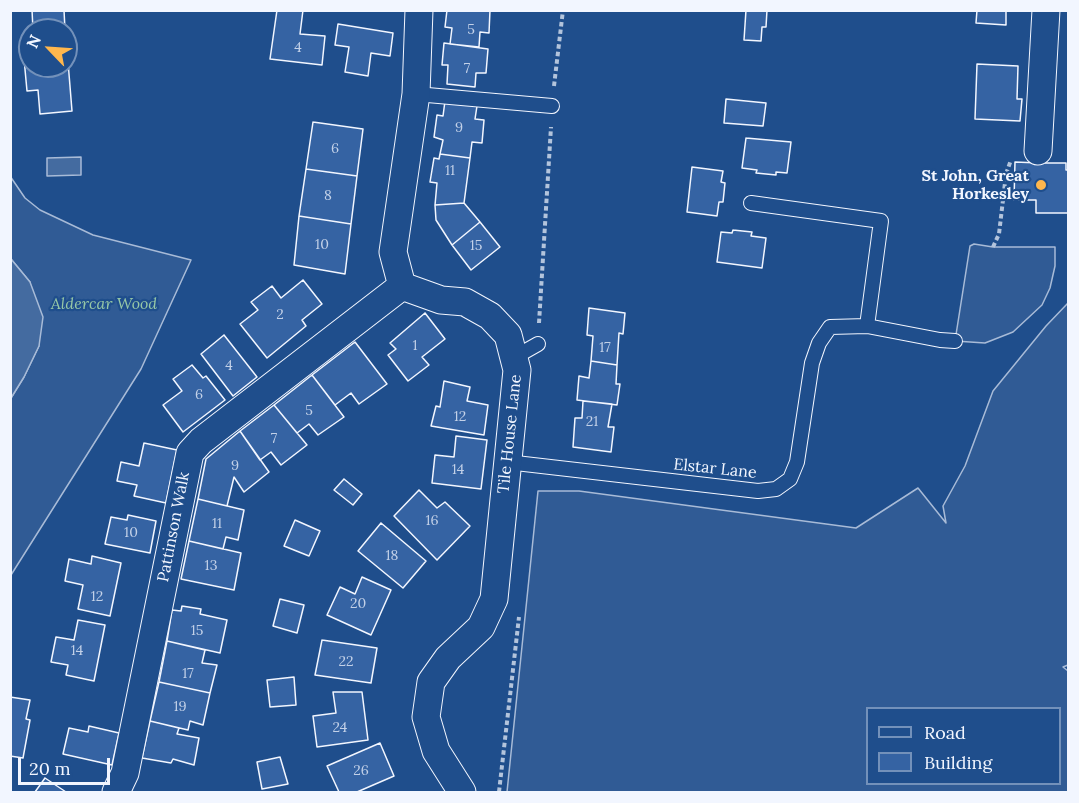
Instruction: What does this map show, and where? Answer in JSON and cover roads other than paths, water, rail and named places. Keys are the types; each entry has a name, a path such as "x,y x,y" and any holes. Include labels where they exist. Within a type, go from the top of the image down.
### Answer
{"street":[{"path":"402,286 393,252 416,94 419,10"},
{"path":"1027,153 1046,10"},
{"name":"Tile House Lane","path":"402,286 441,300 465,302 490,316 526,350 517,370 494,599 481,627 448,658 431,682 426,717 436,751 462,792"},
{"name":"Pattinson Walk","path":"116,792 125,773 190,453 201,441 402,286"}],"lane":[{"path":"416,94 552,106"},
{"path":"751,203 881,221 867,326"},
{"name":"Elstar Lane","path":"507,462 758,491 776,489 790,479 797,462 812,363 819,343 830,327 867,326 955,341"}],"place":[{"name":"St John, Great Horkesley","path":"1041,185"}],"park label":[{"name":"Aldercar Wood","path":"104,304"}]}
